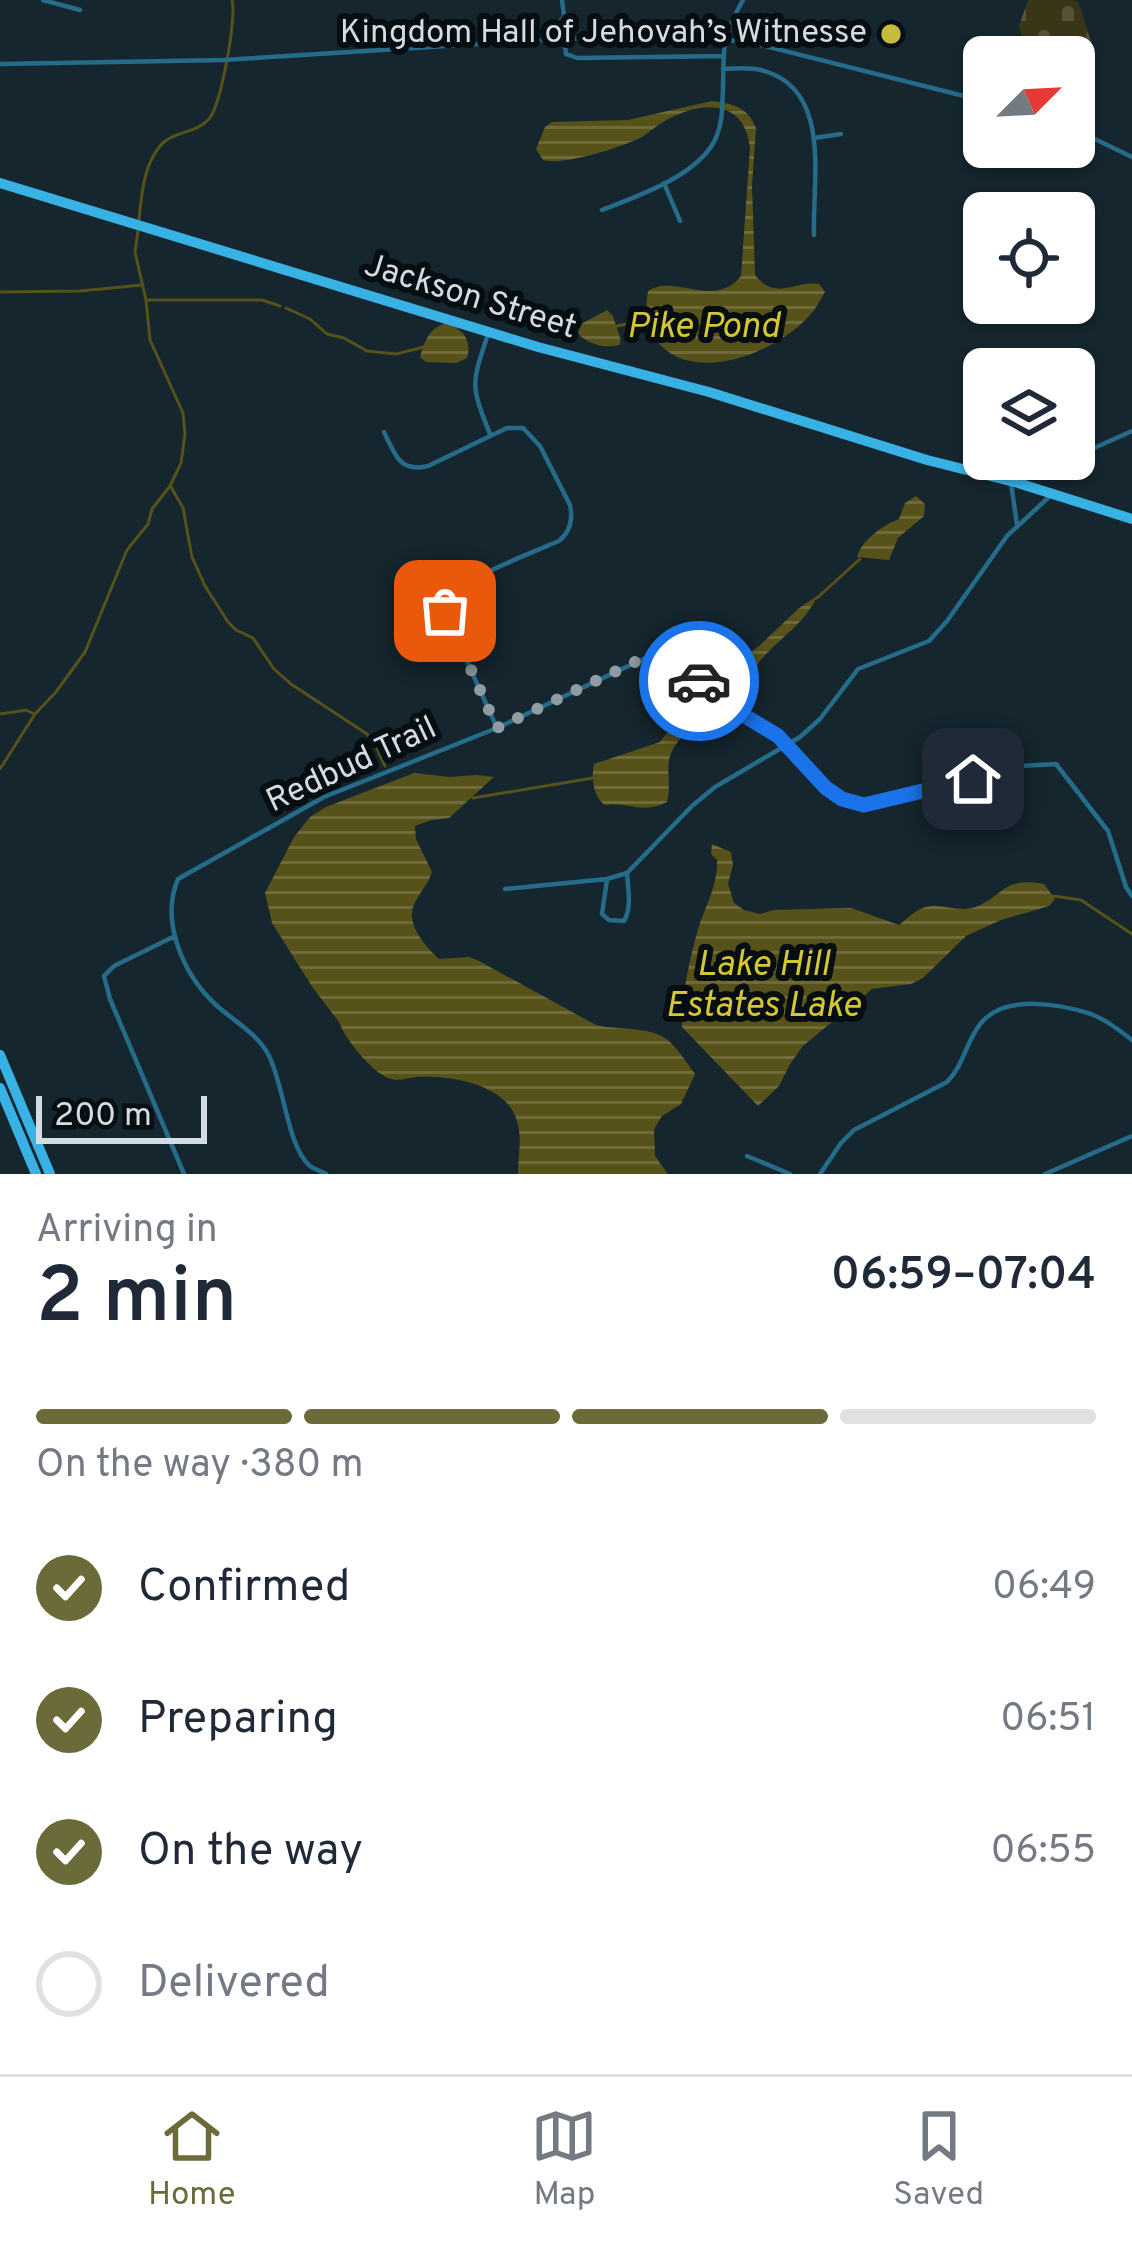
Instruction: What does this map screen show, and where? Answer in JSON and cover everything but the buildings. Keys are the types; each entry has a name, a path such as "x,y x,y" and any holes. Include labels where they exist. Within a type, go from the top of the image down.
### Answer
{"main road":[{"name":"Jackson Street","path":"0,183 596,364 710,392 1132,519"},
{"path":"0,1054 50,1174"},
{"path":"0,1088 36,1174"}],"street":[{"path":"43,0 80,10"},
{"path":"562,0 559,23 566,54 577,58 723,56"},
{"path":"602,210 664,183 695,164 712,146 722,117 723,39 743,0"},
{"path":"0,64 224,60 563,39 723,39 963,96"},
{"path":"723,68 767,71 791,86 807,109 814,138 814,235"},
{"path":"814,138 842,134"},
{"path":"1095,136 1132,157"},
{"path":"664,183 680,221"},
{"path":"488,331 474,394 491,435"},
{"path":"384,432 396,455 414,469 516,427 530,433 572,513 567,533 559,541 456,589 444,604 497,728"},
{"path":"1095,447 1132,431"},
{"path":"1017,525 1014,482 1019,480"},
{"path":"505,889 627,874 715,787 800,737 858,669 919,646 938,633 1017,525 1053,494"},
{"name":"Redbud Trail","path":"175,936 171,902 180,875 324,797 497,728 656,652 672,656 709,691 787,743"},
{"path":"787,743 826,788 864,805 1019,766 1056,764 1108,831 1132,896"},
{"path":"607,879 602,914 624,921 629,901 627,874"},
{"path":"184,1174 104,976 114,965 175,936 185,964 208,996 262,1043 279,1078 295,1141 308,1165 326,1174"},
{"path":"820,1174 854,1130 953,1076 980,1025 1001,1009 1041,1005 1090,1014 1132,1040"},
{"path":"1045,1174 1132,1136"},
{"path":"747,1156 790,1174"}],"green space":[{"path":"1028,0 1073,0 1079,3 1089,36 1022,36 1019,26"}],"water":[{"name":"Pike Pond","path":"712,101 739,108 756,128 752,186 755,275 778,289 819,284 825,292 809,316 779,340 741,357 701,363 682,359 654,337 647,316 648,291 670,286 719,290 741,276 750,148 740,120 730,112 706,107 679,114 642,137 593,154 552,161 543,160 536,149 552,122 628,120"},
{"path":"607,310 613,316 619,345 597,345 578,333 581,324"},
{"path":"444,324 464,335 467,358 456,363 426,362 420,357 426,341"},
{"path":"916,496 925,504 924,516 898,538 889,560 857,557 868,540 899,519 905,503"},
{"path":"817,596 799,622 760,661 736,702 715,688 714,678"},
{"path":"690,713 669,760 667,802 642,808 605,805 594,786 594,764 660,742 677,720"},
{"path":"414,773 494,777 449,818 415,826 432,872 413,907 419,936 439,959 469,957 596,1025 646,1031 671,1043 695,1074 681,1104 662,1116 654,1129 655,1156 668,1174 518,1174 520,1139 510,1106 488,1089 459,1080 395,1080 381,1074 353,1045 313,988 272,923 265,893 310,817"},
{"name":"Lake Hill Estates Lake","path":"712,844 731,852 728,884 734,903 760,914 851,908 899,925 923,908 972,908 1010,886 1030,882 1044,884 1055,899 1049,906 966,936 911,984 872,989 803,1046 779,1086 758,1106 682,1027 688,968 715,879 717,860 711,854"}],"waterway":[{"path":"139,219 144,181 154,154 165,141 204,124 214,111 230,41 232,0"},
{"path":"0,769 35,714 85,652 127,550 148,524 152,509 181,463 183,413 150,340 135,252 138,231"},
{"path":"0,292 142,285"},
{"path":"148,300 262,300 280,306"},
{"path":"286,308 327,334 367,351 396,354 424,347"},
{"path":"617,326 646,320"},
{"path":"171,487 183,508 192,557 228,622 253,638 291,684 367,734 385,766"},
{"path":"817,598 860,559"},
{"path":"0,714 26,710 34,714"},
{"path":"473,798 593,778"},
{"path":"1053,896 1081,900 1132,934"}],"way so far":[{"path":"445,611 497,728 656,652 672,656 699,681"}],"place":[{"name":"Kingdom Hall of Jehovah’s Witnesse","path":"891,34"}],"route":[{"path":"699,681 787,743 826,788 842,799 864,805 973,779"}]}
